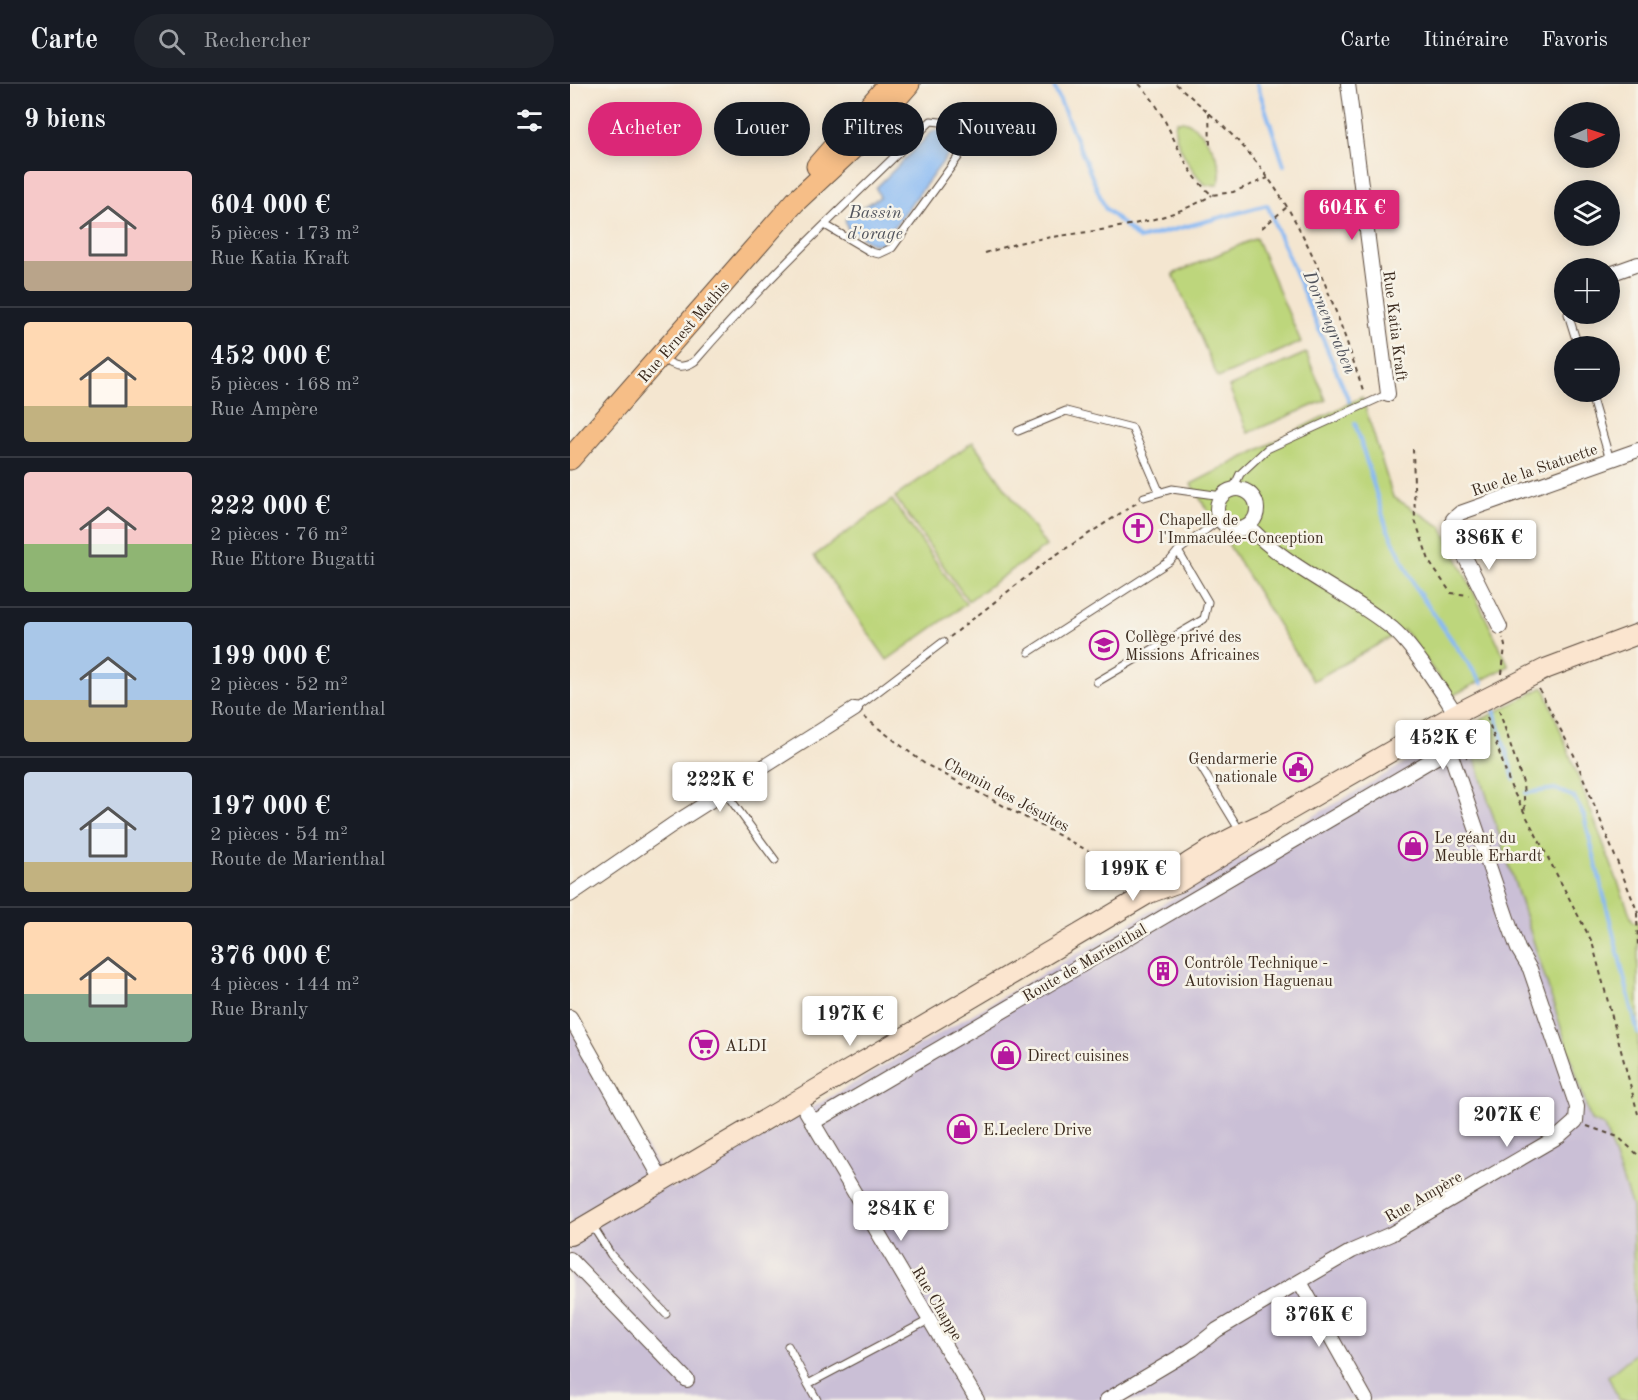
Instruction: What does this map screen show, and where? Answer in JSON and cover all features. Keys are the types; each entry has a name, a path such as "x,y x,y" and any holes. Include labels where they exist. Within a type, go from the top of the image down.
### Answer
{"main road":[{"name":"Rue Ernest Mathis","path":"570,459 795,202 848,153 900,86"}],"street":[{"name":"Rue Katia Kraft","path":"1348,84 1388,394"},
{"path":"1620,270 1638,264"},
{"name":"Rue de la Statuette","path":"1500,627 1457,541 1453,531 1453,519 1460,513 1638,450"},
{"path":"1246,492 1255,502 1256,515 1248,526 1242,529 1230,528 1220,520 1216,508 1227,493 1246,492"},
{"path":"1248,526 1266,544 1303,571 1398,634 1457,719 1450,749 1514,938 1530,969 1577,1107 1576,1121"},
{"name":"Route de Marienthal","path":"570,1235 1149,893 1175,870 1244,836 1540,675 1638,634"},
{"path":"570,895 855,709"},
{"name":"Route de Marienthal","path":"812,1123 1450,749"},
{"path":"570,1017 662,1180"},
{"name":"Rue Chappe","path":"799,1099 977,1400"},
{"name":"Rue Ampère","path":"1107,1400 1194,1349 1216,1330 1365,1244 1391,1234 1559,1136 1576,1121"},
{"path":"570,1259 687,1380"},
{"path":"1300,1282 1366,1400"}],"lane":[{"path":"659,357 678,367 686,367 695,361 756,294 825,225 931,121 949,123 956,129 960,146 959,156 892,248 879,254 871,252 825,225"},
{"path":"1144,497 1172,489 1227,493 1240,474 1267,449 1388,394"},
{"path":"1593,402 1610,460"},
{"path":"1018,432 1066,411 1132,428 1159,491"},
{"path":"1029,652 1170,561 1178,551 1220,520"},
{"path":"1097,682 1204,619 1208,602 1178,551"},
{"path":"855,709 943,642"},
{"path":"1198,762 1244,836"},
{"path":"725,792 775,860"},
{"path":"590,1223 611,1255 666,1314"},
{"path":"808,1384 929,1320"},
{"path":"788,1346 817,1400"}],"path":[{"path":"1139,84 1152,97 1164,115 1181,156 1197,183 1212,195"},
{"path":"1176,84 1209,113 1256,162 1287,207 1323,274 1367,402"},
{"path":"1209,113 1210,146"},
{"path":"985,253 1038,239 1077,235 1152,219 1193,206 1212,195 1233,192 1268,178"},
{"path":"1262,228 1287,207"},
{"path":"1413,449 1415,520 1430,563 1451,593 1484,596"},
{"path":"943,642 1048,561 1144,497"},
{"path":"1500,627 1505,646 1501,680"},
{"path":"1540,675 1637,913 1638,948"},
{"path":"1497,704 1523,783 1526,815"},
{"name":"Chemin des Jésuites","path":"855,709 925,764 1143,880 1149,893"},
{"path":"1485,711 1510,787 1592,942 1638,1114"},
{"path":"1456,768 1467,764 1465,747 1470,726 1457,719"},
{"path":"1576,1121 1618,1137 1638,1155"}],"shaded area":[{"path":"1465,728 1591,1121 1604,1126 1632,1207 1636,1353 1608,1376 1619,1400 570,1400 570,1025 672,1189"}],"green space":[{"path":"1177,121 1194,126 1210,145 1219,167 1220,177 1217,185 1206,185 1189,164 1176,135"},
{"path":"1256,238 1301,342 1218,378 1173,274"},
{"path":"1306,353 1326,400 1248,433 1229,387"},
{"path":"1362,397 1393,497 1442,527 1509,666 1452,696 1404,630 1313,681 1191,484"},
{"path":"973,442 1046,546 968,601 895,497"},
{"path":"892,500 966,604 887,660 814,556"},
{"path":"1544,687 1633,922 1638,921 1638,1400 1619,1400 1608,1376 1636,1353 1632,1207 1604,1126 1591,1121 1465,728"}],"water":[{"name":"Bassin d'orage","path":"936,130 936,156 947,156 882,243 873,244 848,229 845,220 880,197 876,188 908,156 924,156 924,140"}],"waterway":[{"name":"Dornengraben","path":"1053,84 1105,208 1123,224"},
{"path":"1257,84 1284,165"},
{"name":"Dornengraben","path":"1124,225 1139,239 1267,205 1273,218"},
{"name":"Dornengraben","path":"1273,220 1349,401"},
{"path":"1355,423 1386,526 1417,590 1482,683"},
{"path":"1494,709 1514,779"},
{"path":"1526,793 1555,789 1574,797 1584,816 1638,1033"}],"place":[{"name":"Chapelle de l'Immaculée-Conception","path":"1138,528"},
{"name":"Collège privé des Missions Africaines","path":"1104,645"},
{"name":"Gendarmerie nationale","path":"1298,767"},
{"name":"Le géant du Meuble Erhardt","path":"1413,846"},
{"name":"Contrôle Technique - Autovision Haguenau","path":"1163,971"},
{"name":"ALDI","path":"704,1045"},
{"name":"Direct cuisines","path":"1006,1055"},
{"name":"E.Leclerc Drive","path":"962,1129"}]}
